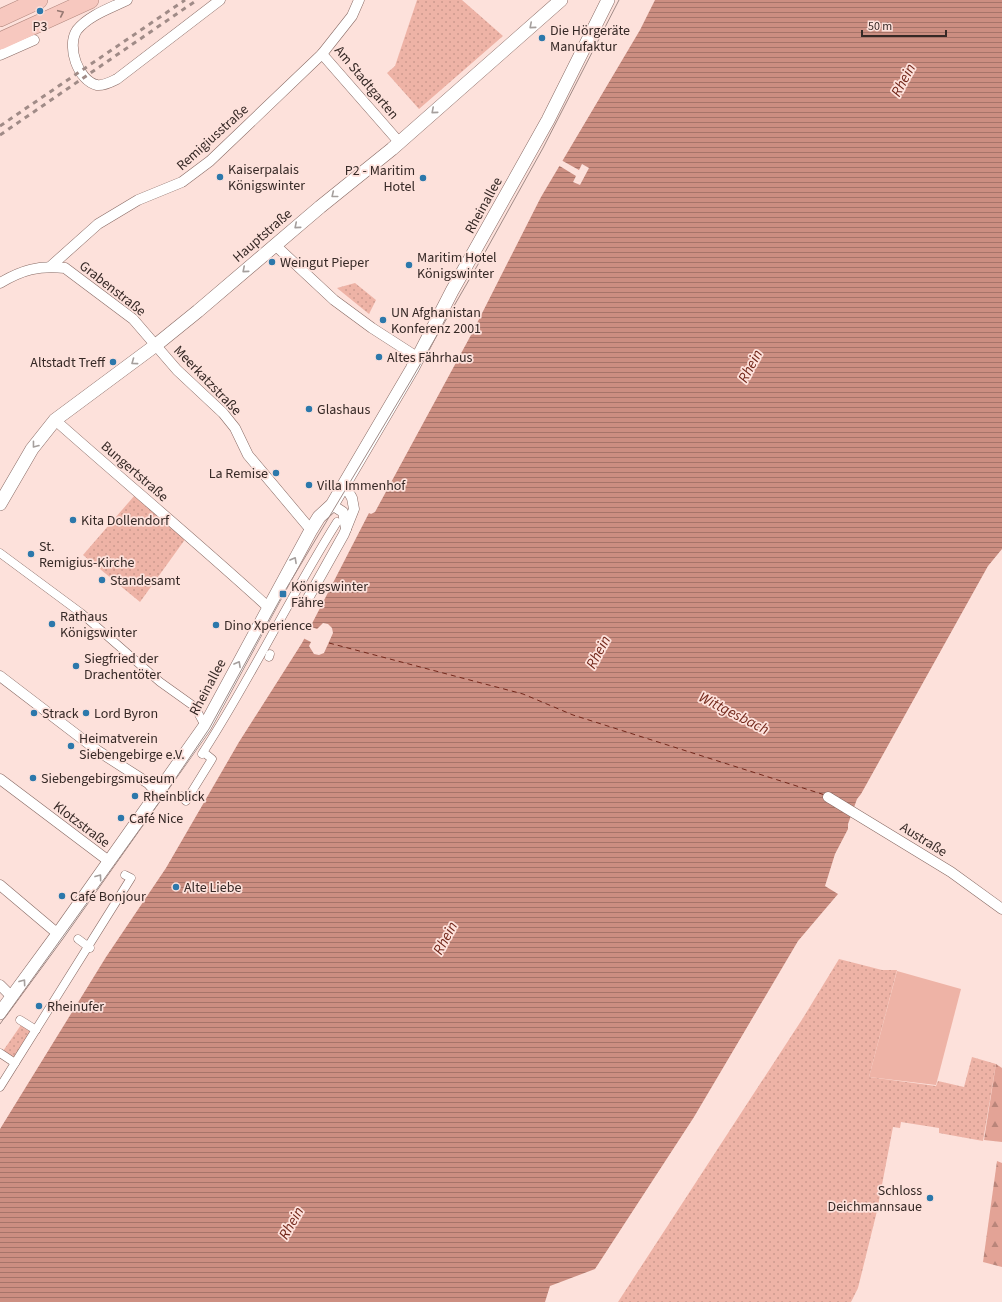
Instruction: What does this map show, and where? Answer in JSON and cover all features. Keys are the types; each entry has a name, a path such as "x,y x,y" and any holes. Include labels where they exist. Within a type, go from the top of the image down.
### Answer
{"highway":[{"path":"0,18 39,0"},
{"path":"0,42 90,0"}],"street":[{"path":"127,0 93,18 77,31 74,37 72,50 77,65 89,81 96,85 107,84 117,79 220,0"},
{"name":"Am Stadtgarten","path":"358,0 352,16 322,54 399,142"},
{"name":"Hauptstraße","path":"0,504 32,449 55,420 156,345 399,142 561,0"},
{"name":"Rheinallee","path":"0,1013 158,794 208,728 268,607 311,530 319,517 332,505 408,375 548,120 608,0"},
{"path":"0,55 34,40"},
{"name":"Remigiusstraße","path":"51,266 98,224 138,200 182,182 208,163 322,54"},
{"path":"275,245 334,300 372,328 417,357"},
{"name":"Grabenstraße","path":"0,283 18,272 51,266 65,268 134,319 156,345"},
{"name":"Meerkatzstraße","path":"156,345 177,370 223,413 234,428 248,455 311,530"},
{"name":"Bungertstraße","path":"55,420 141,496 208,552 268,607"},
{"path":"307,600 346,529 354,509 352,498 344,484"},
{"path":"332,505 343,512 346,529"},
{"path":"181,796 186,800 212,759 205,754 337,522"},
{"path":"0,554 81,613 160,682 195,707 208,728"},
{"path":"0,676 98,750 148,783 158,794"},
{"name":"Rheinallee","path":"208,728 219,728"},
{"name":"Klotzstraße","path":"0,779 110,862"},
{"name":"Austraße","path":"828,796 950,872 1002,909"},
{"path":"0,1087 89,947 130,877"},
{"path":"0,885 58,934"},
{"path":"78,940 89,947"},
{"path":"0,985 12,997"},
{"path":"20,1020 36,1030"},
{"path":"0,1052 15,1063"}],"shaded area":[{"path":"417,0 462,0 503,36 419,109 387,73 395,66"},
{"path":"355,283 376,300 369,314 337,288"},
{"path":"135,495 186,538 140,602 83,555"},
{"path":"839,959 882,970 897,970 869,1077 936,1086 938,1081 964,1087 972,1057 996,1064 983,1141 939,1133 939,1128 901,1122 900,1128 893,1127 877,1211 858,1288 851,1302 618,1302 803,1018"},
{"path":"897,971 961,989 936,1085 869,1077"},
{"path":"21,1025 32,1032 15,1059 3,1051"}],"green space":[{"path":"996,1064 1002,1068 1002,1142 984,1140"},
{"path":"997,1161 1002,1163 1002,1267 983,1262"}],"water":[{"path":"655,0 1002,0 1002,549 988,566 857,799 848,824 848,829 835,854 825,886 838,894 798,941 694,1117 595,1269 550,1286 545,1302 0,1302 0,1129 106,957 166,868 239,742 302,643 369,513 371,514 375,512 471,335 541,197 640,30"}],"pier":[{"path":"561,160 579,170 582,164 589,168 580,185 573,182 576,176 558,165"},
{"path":"323,623 328,624 332,628 333,633 324,653 319,655 314,654 309,646 311,642 303,638 309,626 317,629"}],"ferry route":[{"path":"329,643 523,694 573,715 825,795"}],"tram line":[{"path":"0,1024 163,797 209,729 283,594 410,382 484,254 543,148 619,0"}],"railway":[{"path":"0,126 185,0"},
{"path":"0,135 197,0"}],"place":[{"name":"P3","path":"40,11"},
{"name":"Die Hörgeräte Manufaktur","path":"542,38"},
{"name":"Kaiserpalais Königswinter","path":"220,177"},
{"name":"P2 - Maritim Hotel","path":"423,178"},
{"name":"Weingut Pieper","path":"272,262"},
{"name":"Maritim Hotel Königswinter","path":"409,265"},
{"name":"UN Afghanistan Konferenz 2001","path":"383,320"},
{"name":"Altes Fährhaus","path":"379,357"},
{"name":"Altstadt Treff","path":"113,362"},
{"name":"Glashaus","path":"309,409"},
{"name":"La Remise","path":"276,473"},
{"name":"Villa Immenhof","path":"309,485"},
{"name":"Kita Dollendorf","path":"73,520"},
{"name":"St. Remigius-Kirche","path":"31,554"},
{"name":"Standesamt","path":"102,580"},
{"name":"Königswinter Fähre","path":"283,594"},
{"name":"Rathaus Königswinter","path":"52,624"},
{"name":"Dino Xperience","path":"216,625"},
{"name":"Siegfried der Drachentöter","path":"76,666"},
{"name":"Strack","path":"34,713"},
{"name":"Lord Byron","path":"86,713"},
{"name":"Heimatverein Siebengebirge e.V.","path":"71,746"},
{"name":"Siebengebirgsmuseum","path":"33,778"},
{"name":"Rheinblick","path":"135,796"},
{"name":"Café Nice","path":"121,818"},
{"name":"Alte Liebe","path":"176,887"},
{"name":"Café Bonjour","path":"62,896"},
{"name":"Rheinufer","path":"39,1006"},
{"name":"Schloss Deichmannsaue","path":"930,1198"}],"water label":[{"name":"Rhein","path":"903,80"},
{"name":"Rhein","path":"750,366"},
{"name":"Rhein","path":"598,652"},
{"name":"Wittgesbach","path":"734,713"},
{"name":"Rhein","path":"445,938"},
{"name":"Rhein","path":"291,1223"}]}
